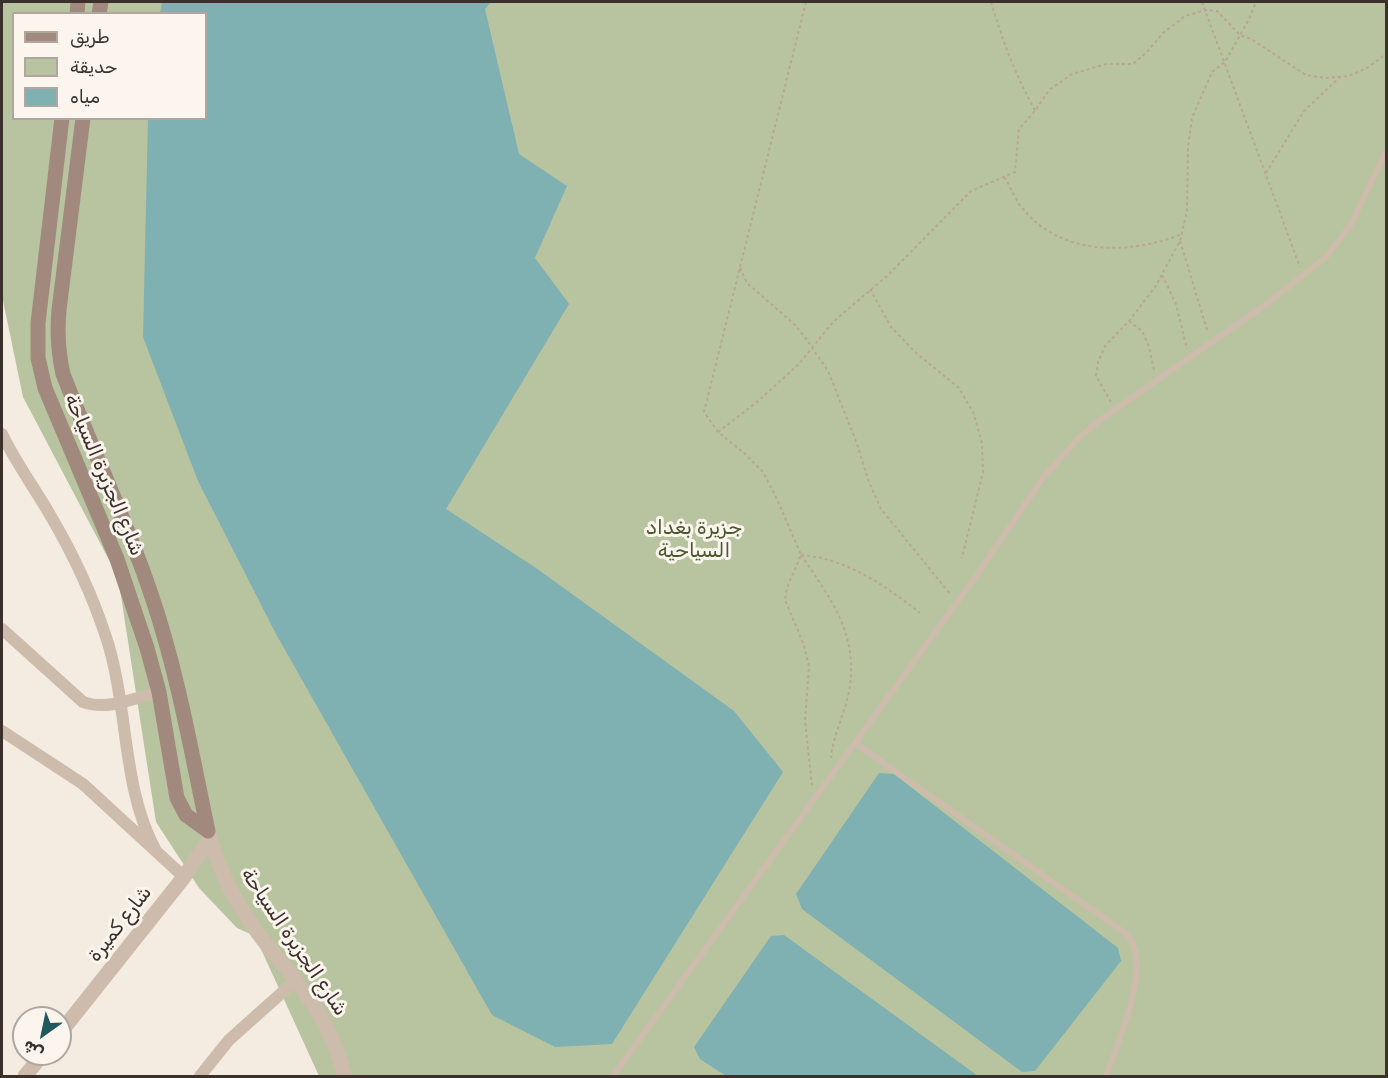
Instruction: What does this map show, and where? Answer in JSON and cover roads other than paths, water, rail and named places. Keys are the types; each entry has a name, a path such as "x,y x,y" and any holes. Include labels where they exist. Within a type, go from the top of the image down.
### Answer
{"main road":[{"name":"شارع الجزيرة السياحة","path":"62,120 38,323 37,341 41,373 50,402 126,582 159,692 177,798 186,814 209,835"},
{"name":"شارع الجزيرة السياحة","path":"82,120 59,309 58,353 63,374 134,547 161,624 176,680 209,835"}],"street":[{"path":"2,434 61,534 84,580 107,640 121,702 138,809 156,851"},
{"path":"2,629 83,702 101,706 159,692"},
{"path":"2,732 83,784 183,877"},
{"name":"شارع كميرة","path":"72,1018 183,877 209,835"},
{"name":"شارع الجزيرة السياحة","path":"209,835 224,877 244,914 296,981 324,1022 345,1077"},
{"path":"200,1077 229,1040 296,981"}],"lane":[{"path":"613,1077 958,602 1046,475 1078,439 1116,409 1268,303 1326,257 1350,226 1386,152"},
{"path":"855,743 1132,940 1136,962 1135,992 1107,1077"}],"water":[{"path":"162,2 491,2 485,9 519,154 567,186 535,258 569,304 446,509 536,568 734,711 783,772 612,1044 555,1047 492,1015 276,634 198,481 143,337 148,120 207,120 207,12 160,12"},
{"path":"879,773 894,774 1118,948 1121,961 1035,1071 1022,1072 802,909 796,894"},
{"path":"784,935 978,1076 726,1076 700,1059 694,1047 771,936"}],"park label":[{"name":"جزيرة بغداد السياحية","path":"694,540"}]}
